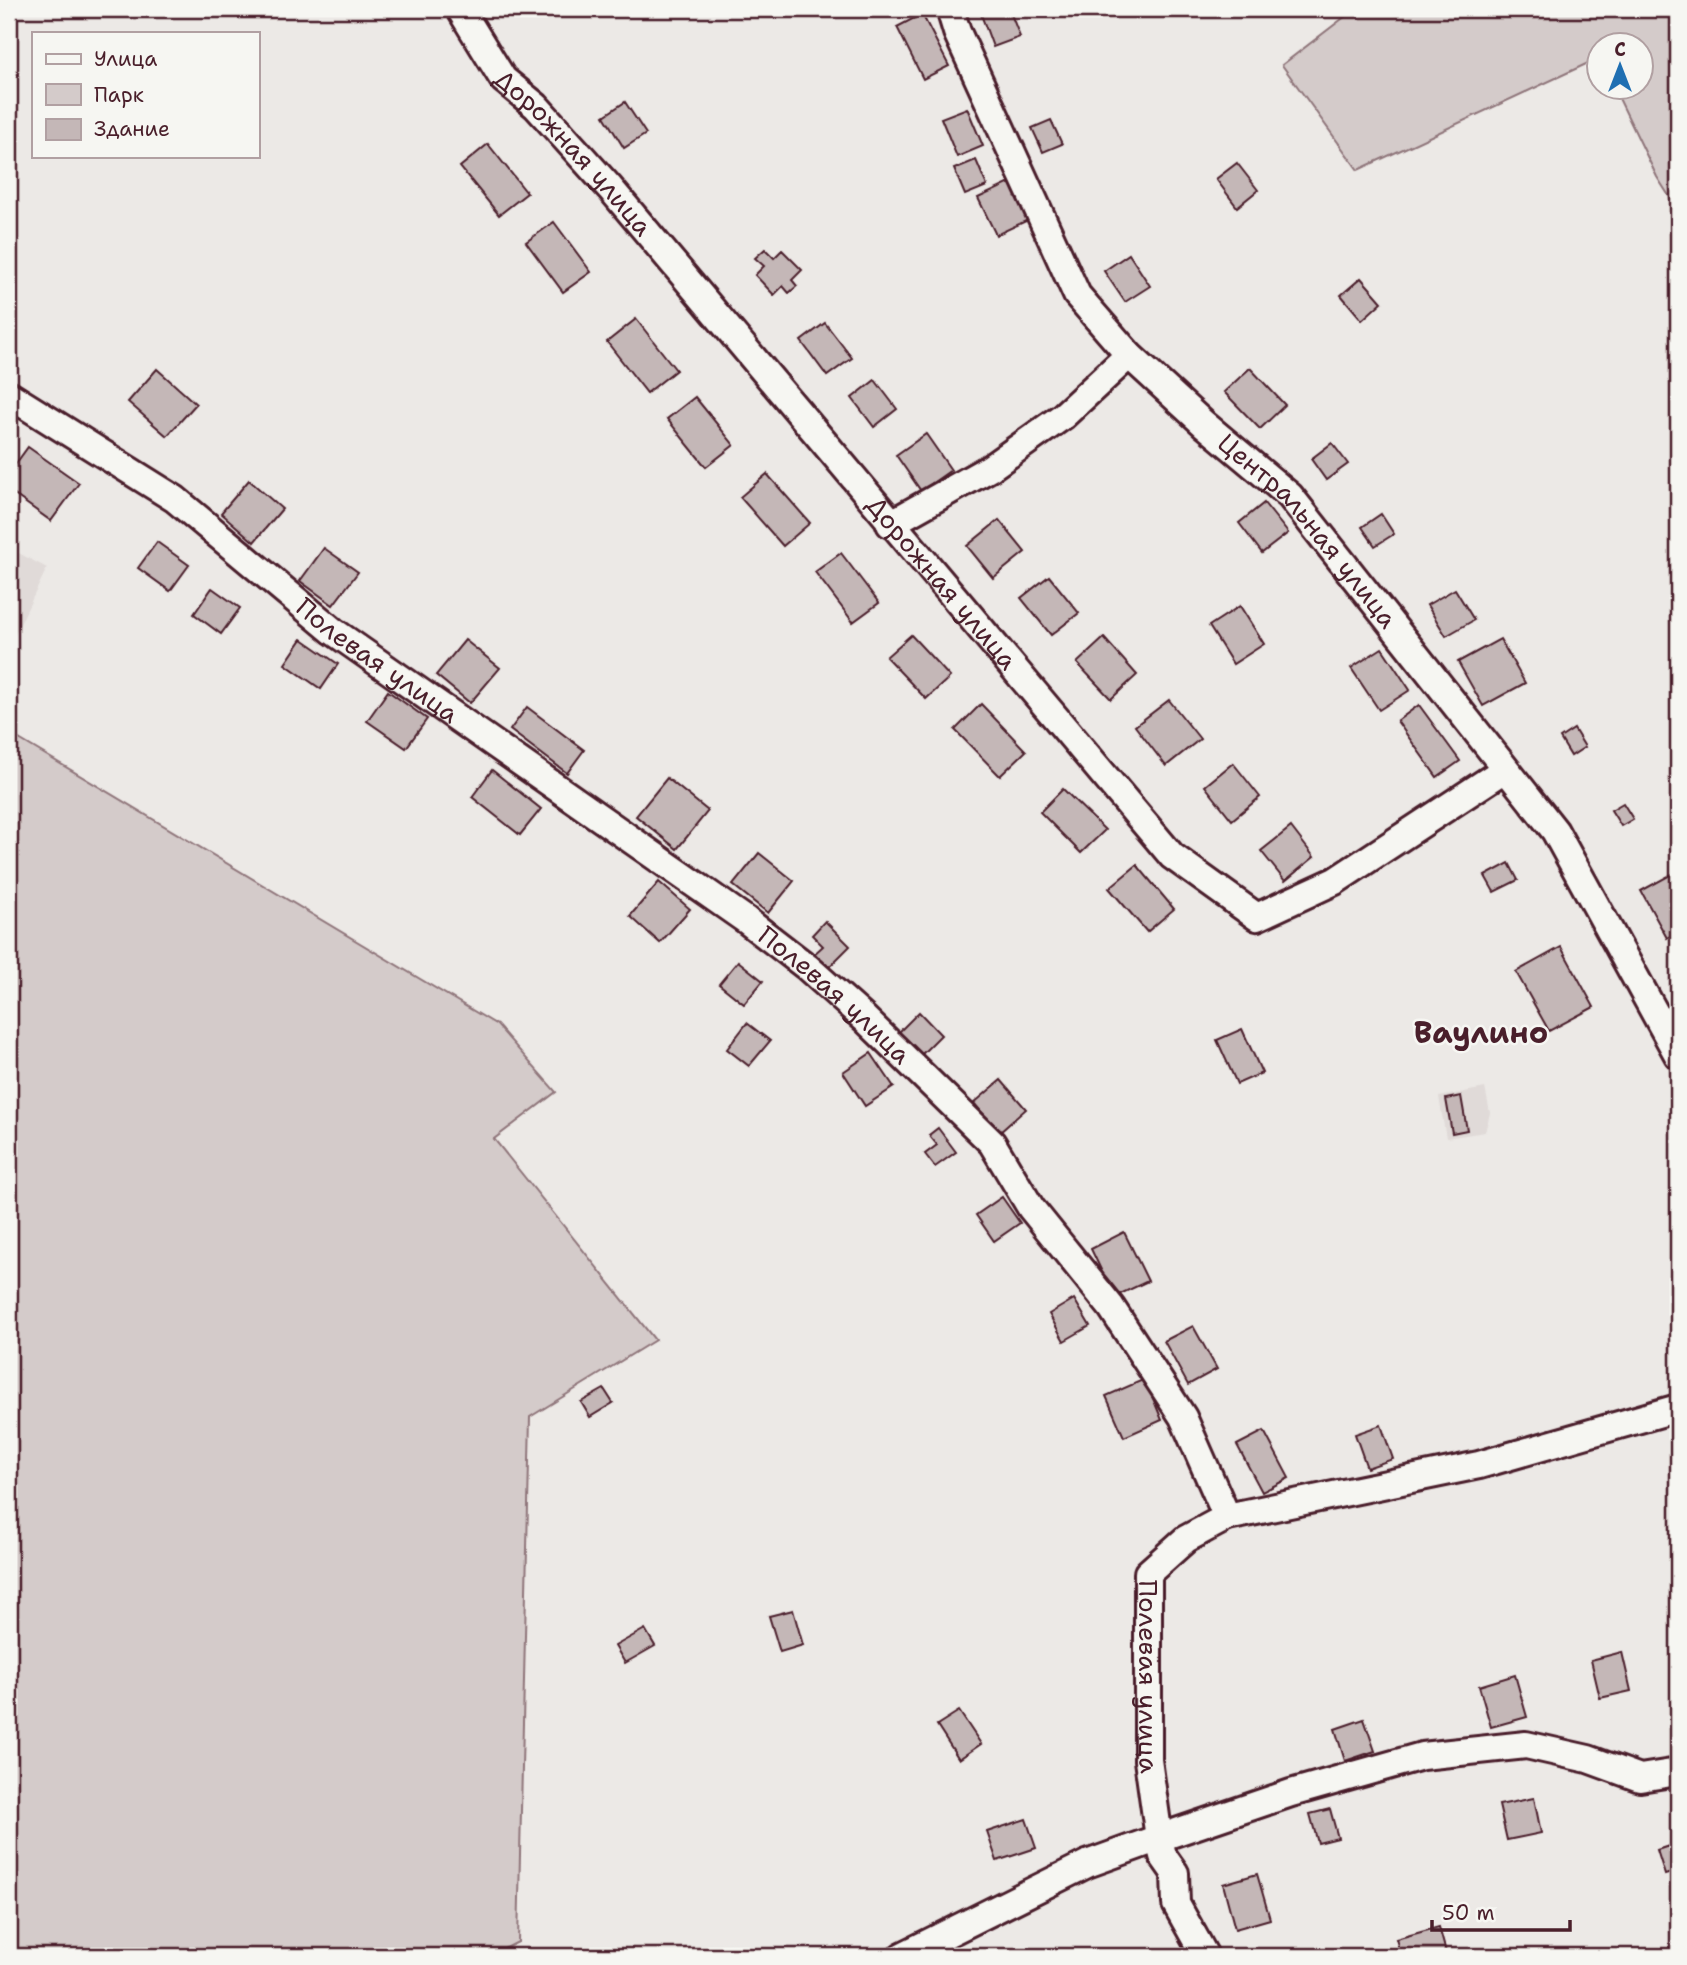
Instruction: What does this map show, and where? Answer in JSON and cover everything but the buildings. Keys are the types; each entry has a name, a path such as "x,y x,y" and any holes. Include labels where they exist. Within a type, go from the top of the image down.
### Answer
{"street":[{"name":"Дорожная улица","path":"460,9 503,79 536,106 610,188 1172,856 1257,917 1335,881 1504,770"},
{"name":"Центральная улица","path":"950,9 957,32 1077,295 1129,355 1204,424 1290,496 1504,770 1555,831 1674,1039"},
{"path":"890,524 990,468 1063,416 1129,355"},
{"name":"Полевая улица","path":"9,395 175,499 333,631 746,920 807,967 865,1019 992,1143 1031,1208 1111,1307 1183,1417 1227,1517 1186,1539 1148,1573 1148,1760 1158,1838 1163,1856 1175,1873 1176,1905 1205,1956"},
{"path":"1227,1517 1479,1465 1678,1408"},
{"path":"902,1956 1087,1864 1291,1793 1422,1756 1526,1745 1588,1759 1640,1778 1678,1772"}],"shaded area":[{"path":"9,548 47,568 9,647"},
{"path":"1485,1088 1490,1113 1485,1132 1446,1138 1439,1097"}],"green space":[{"path":"1355,9 1678,9 1678,210 1657,177 1621,102 1656,102 1656,32 1586,32 1586,64 1358,170 1282,65"},
{"path":"9,733 497,1025 556,1092 494,1139 655,1340 530,1417 518,1942 490,1956 9,1956"}],"district":[{"name":"Ваулино","path":"1481,1033"}]}
